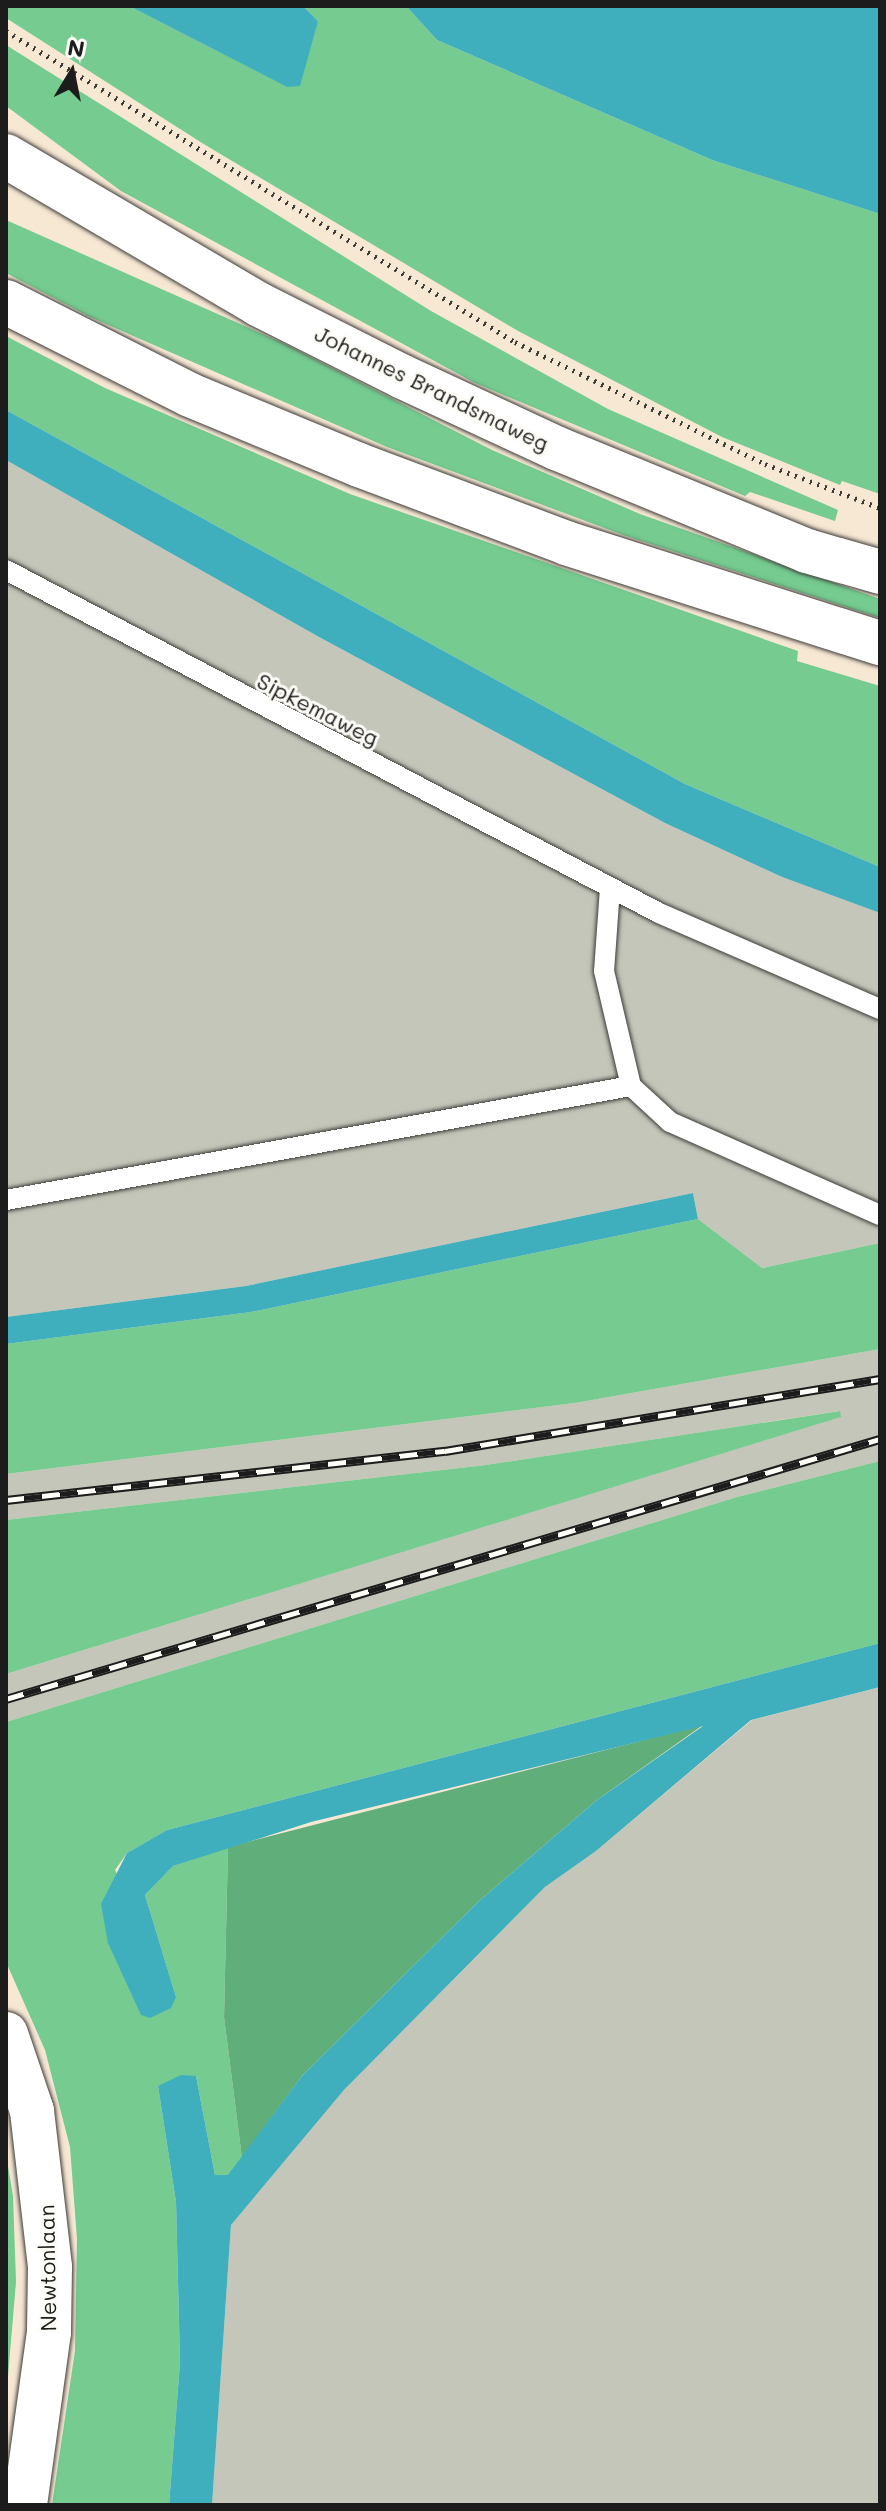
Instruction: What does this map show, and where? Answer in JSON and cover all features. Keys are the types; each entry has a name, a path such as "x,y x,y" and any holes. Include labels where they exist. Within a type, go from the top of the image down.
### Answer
{"main road":[{"name":"Johannes Brandsmaweg","path":"6,156 258,304 403,377 556,448 807,551 880,572"},
{"path":"6,302 190,395 359,465 566,543 880,643"},
{"name":"Newtonlaan","path":"6,2034 32,2111 50,2267 49,2332 25,2505"}],"lane":[{"name":"Sipkemaweg","path":"6,570 610,888 880,1009"},
{"path":"610,888 604,971 631,1086 670,1122 880,1215"},
{"path":"6,1200 631,1086"}],"path":[{"path":"6,31 515,342 765,464 880,508"}],"shaded area":[{"path":"6,460 319,637 665,823 782,877 880,913 880,1243 762,1268 698,1219 693,1193 246,1286 6,1317"},
{"path":"880,1349 880,1461 737,1497 6,1722 6,1674 840,1417 839,1411 486,1465 6,1520 6,1474 575,1403"},
{"path":"880,1687 880,2505 212,2505 231,2225 344,2090 545,1887 596,1851 752,1720"}],"green space":[{"path":"6,6 129,6 288,87 318,21 303,6 406,6 437,40 712,160 880,214 880,494 842,481 840,485 722,437 518,331 202,143 6,18"},
{"path":"6,45 431,311 608,409 838,510 835,521 750,492 745,496 475,383 121,191 6,106"},
{"path":"6,220 285,344 492,450 640,514 880,599 880,618 626,536 387,447 90,317 6,273"},
{"path":"6,336 105,388 350,494 798,651 797,661 880,686 880,867 685,784 6,410"},
{"path":"698,1219 762,1268 880,1243 880,1349 575,1403 6,1474 6,1344 251,1312"},
{"path":"840,1411 841,1417 6,1674 6,1520 486,1465"},
{"path":"880,1461 880,1643 167,1830 127,1853 115,1870 176,1997 145,1895 173,1866 228,1847 224,2017 242,2158 229,2175 215,2175 196,2076 158,2086 176,2202 180,2362 169,2505 52,2505 75,2351 77,2239 70,2147 45,2050 6,1962 6,1722 737,1497"},
{"path":"703,1725 597,1800 478,1902 302,2076 242,2158 224,2017 228,1847"},
{"path":"6,2154 13,2196 16,2282 6,2400"}],"water":[{"path":"129,6 303,6 318,21 300,86 287,87"},
{"path":"406,6 880,6 880,214 712,160 437,40"},
{"path":"6,410 685,784 880,867 880,913 782,877 665,823 319,637 6,460"},
{"path":"693,1193 698,1219 251,1312 6,1344 6,1317 246,1286"},
{"path":"880,1643 880,1687 751,1720 596,1851 545,1887 344,2090 231,2225 212,2505 169,2505 180,2362 176,2202 158,2086 181,2075 196,2076 215,2175 228,2175 302,2076 478,1902 597,1800 703,1726 311,1822 173,1866 145,1895 176,1997 171,2008 150,2018 141,2015 108,1943 101,1904 127,1853 167,1830"}],"railway":[{"path":"6,1500 445,1451 880,1379"},
{"path":"6,1699 880,1439"}]}
